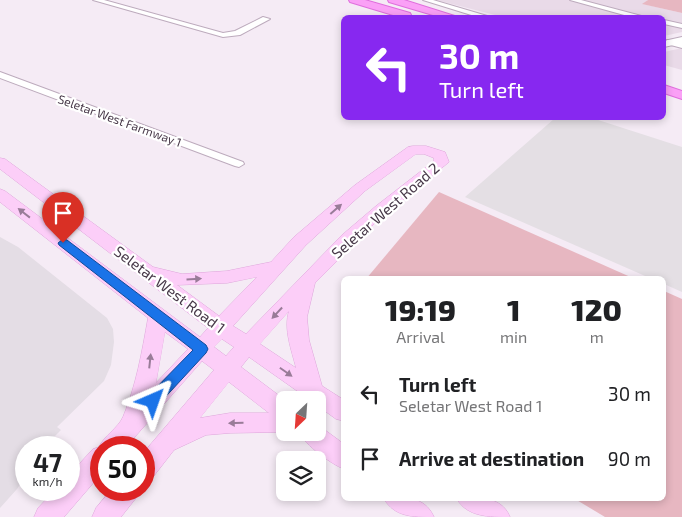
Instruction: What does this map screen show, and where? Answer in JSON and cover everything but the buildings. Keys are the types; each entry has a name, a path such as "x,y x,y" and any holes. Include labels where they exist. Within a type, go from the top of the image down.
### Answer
{"main road":[{"path":"354,0 404,15"},
{"path":"393,0 446,15"},
{"path":"666,79 682,83"},
{"path":"666,90 682,95"},
{"name":"Seletar West Road 2","path":"120,436 274,267 300,241 360,188 413,150 426,150 440,155 442,162 362,226 246,344 155,455"},
{"name":"Seletar West Road 1","path":"0,162 220,328 313,391"},
{"name":"Seletar West Road 1","path":"0,194 276,406"},
{"path":"146,272 182,280 227,278 274,267"},
{"path":"309,279 297,318 299,340 313,391"},
{"path":"131,424 148,375 158,316"},
{"name":"Seletar West Road 1","path":"326,400 341,410"},
{"path":"165,443 204,426 230,423 276,423"},
{"path":"322,441 341,456"},
{"path":"46,517 90,469"},
{"path":"105,517 118,501"},
{"path":"400,501 422,517"},
{"path":"473,501 497,517"}],"street":[{"path":"96,0 223,35 237,33 266,20"},
{"path":"426,0 480,15"},
{"path":"573,0 634,15"},
{"path":"666,22 682,26"},
{"path":"667,43 682,40"},
{"path":"667,43 682,46"},
{"name":"Seletar West Farmway 1","path":"0,75 239,164"}],"shaded area":[{"path":"436,0 648,0 643,4 682,13 682,32 666,36 666,15 495,15"},
{"path":"648,0 682,0 682,13 642,4"},
{"path":"682,48 682,70 666,66 666,52"},
{"path":"553,120 598,120 682,147 682,292 666,285 666,276 645,276 465,197"},
{"path":"439,192 628,276 369,276"},
{"path":"0,237 18,247 107,318 113,329 114,342 111,365 104,381 57,427 61,430 55,436 15,436 15,491 0,508"},
{"path":"666,292 682,299 682,517 605,517 578,501 666,501"}],"route":[{"path":"63,243 201,349 153,401"}]}
